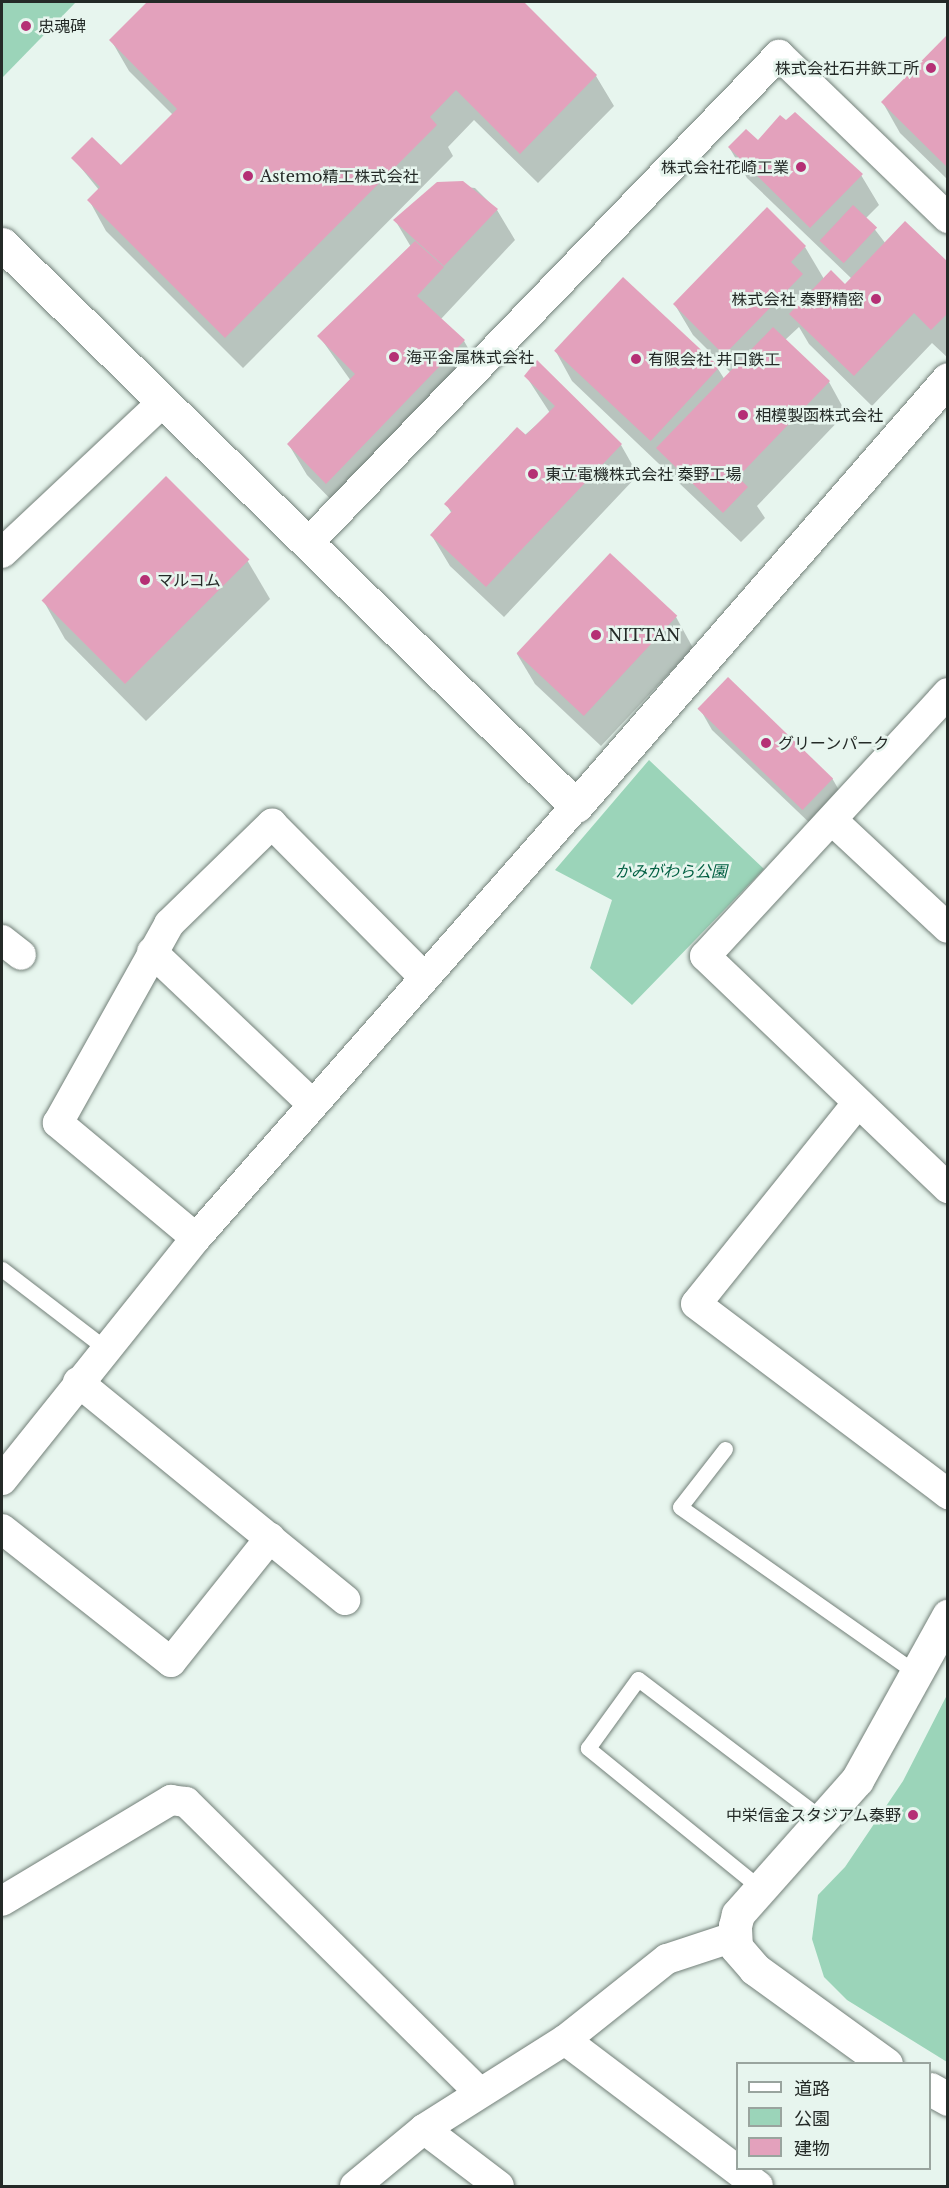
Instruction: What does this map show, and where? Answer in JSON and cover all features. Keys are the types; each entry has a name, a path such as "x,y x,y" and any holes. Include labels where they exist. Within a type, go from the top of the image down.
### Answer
{"street":[{"path":"309,542 779,55 948,218"},
{"path":"2,244 309,542 576,806"},
{"path":"2,1480 105,1348 196,1238 422,975 576,806 948,379"},
{"path":"2,553 163,402"},
{"path":"948,693 705,956 856,1105 948,1188"},
{"path":"832,820 948,928"},
{"path":"196,1238 58,1123 169,924 272,824 422,975"},
{"path":"152,952 312,1104"},
{"path":"856,1105 696,1304 948,1494"},
{"path":"78,1382 345,1600"},
{"path":"2,1529 171,1662 270,1538"},
{"path":"883,2062 755,1969 740,1954 734,1937 738,1914 760,1888 826,1821 919,1675 948,1616"},
{"path":"2,1901 171,1800 186,1802 478,2091"},
{"path":"355,2187 424,2129 478,2091 565,2040 667,1959 734,1937"},
{"path":"565,2040 758,2187"},
{"path":"931,2090 948,2099"},
{"path":"424,2129 499,2187"}],"lane":[{"path":"2,1269 105,1348"},
{"path":"726,1449 681,1507 919,1675"},
{"path":"760,1888 588,1748 638,1679 826,1821"}],"green space":[{"path":"2,2 76,2 2,78"},
{"name":"かみがわら公園","path":"649,760 764,869 632,1005 590,968 612,900 555,870"},
{"path":"947,1695 947,2062 847,2000 824,1977 812,1939 818,1895 845,1867 903,1781"}],"building":[{"name":"Astemo精工株式会社","path":"147,2 524,2 597,75 520,154 456,90 430,117 437,125 225,338 87,200 100,187 71,158 92,137 121,165 177,109 109,40"},
{"name":"株式会社石井鉄工所","path":"948,34 948,168 881,102"},
{"name":"株式会社花崎工業","path":"795,112 863,174 810,228 728,147 746,129 758,140 780,115 786,120"},
{"path":"463,181 498,209 444,266 393,220 437,182"},
{"path":"853,205 877,228 844,263 820,241"},
{"path":"767,207 806,246 791,262 803,274 724,355 673,304"},
{"name":"株式会社 秦野精密","path":"905,221 948,262 948,313 931,330 914,313 854,376 789,314 831,270 845,284"},
{"name":"海平金属株式会社","path":"415,241 444,267 417,296 465,340 326,484 287,444 355,374 317,336"},
{"name":"有限会社 井口鉄工","path":"623,277 720,367 651,441 554,351"},
{"name":"相模製函株式会社","path":"773,327 830,381 738,477 748,487 723,513 656,448"},
{"name":"東立電機株式会社 秦野工場","path":"537,360 622,444 486,587 430,535 452,511 444,504 517,427 526,435 555,406 524,376"},
{"name":"マルコム","path":"166,476 249,559 125,684 42,600"},
{"name":"NITTAN","path":"610,553 677,616 584,716 517,653"},
{"name":"グリーンパーク","path":"728,677 833,778 802,810 697,709"}],"place":[{"name":"忠魂碑","path":"26,26"},
{"name":"株式会社石井鉄工所","path":"931,68"},
{"name":"株式会社花崎工業","path":"801,167"},
{"name":"Astemo精工株式会社","path":"248,176"},
{"name":"株式会社 秦野精密","path":"876,299"},
{"name":"海平金属株式会社","path":"394,357"},
{"name":"有限会社 井口鉄工","path":"636,359"},
{"name":"相模製函株式会社","path":"743,415"},
{"name":"東立電機株式会社 秦野工場","path":"533,474"},
{"name":"マルコム","path":"145,580"},
{"name":"NITTAN","path":"596,635"},
{"name":"グリーンパーク","path":"766,743"},
{"name":"中栄信金スタジアム秦野","path":"913,1815"}]}
